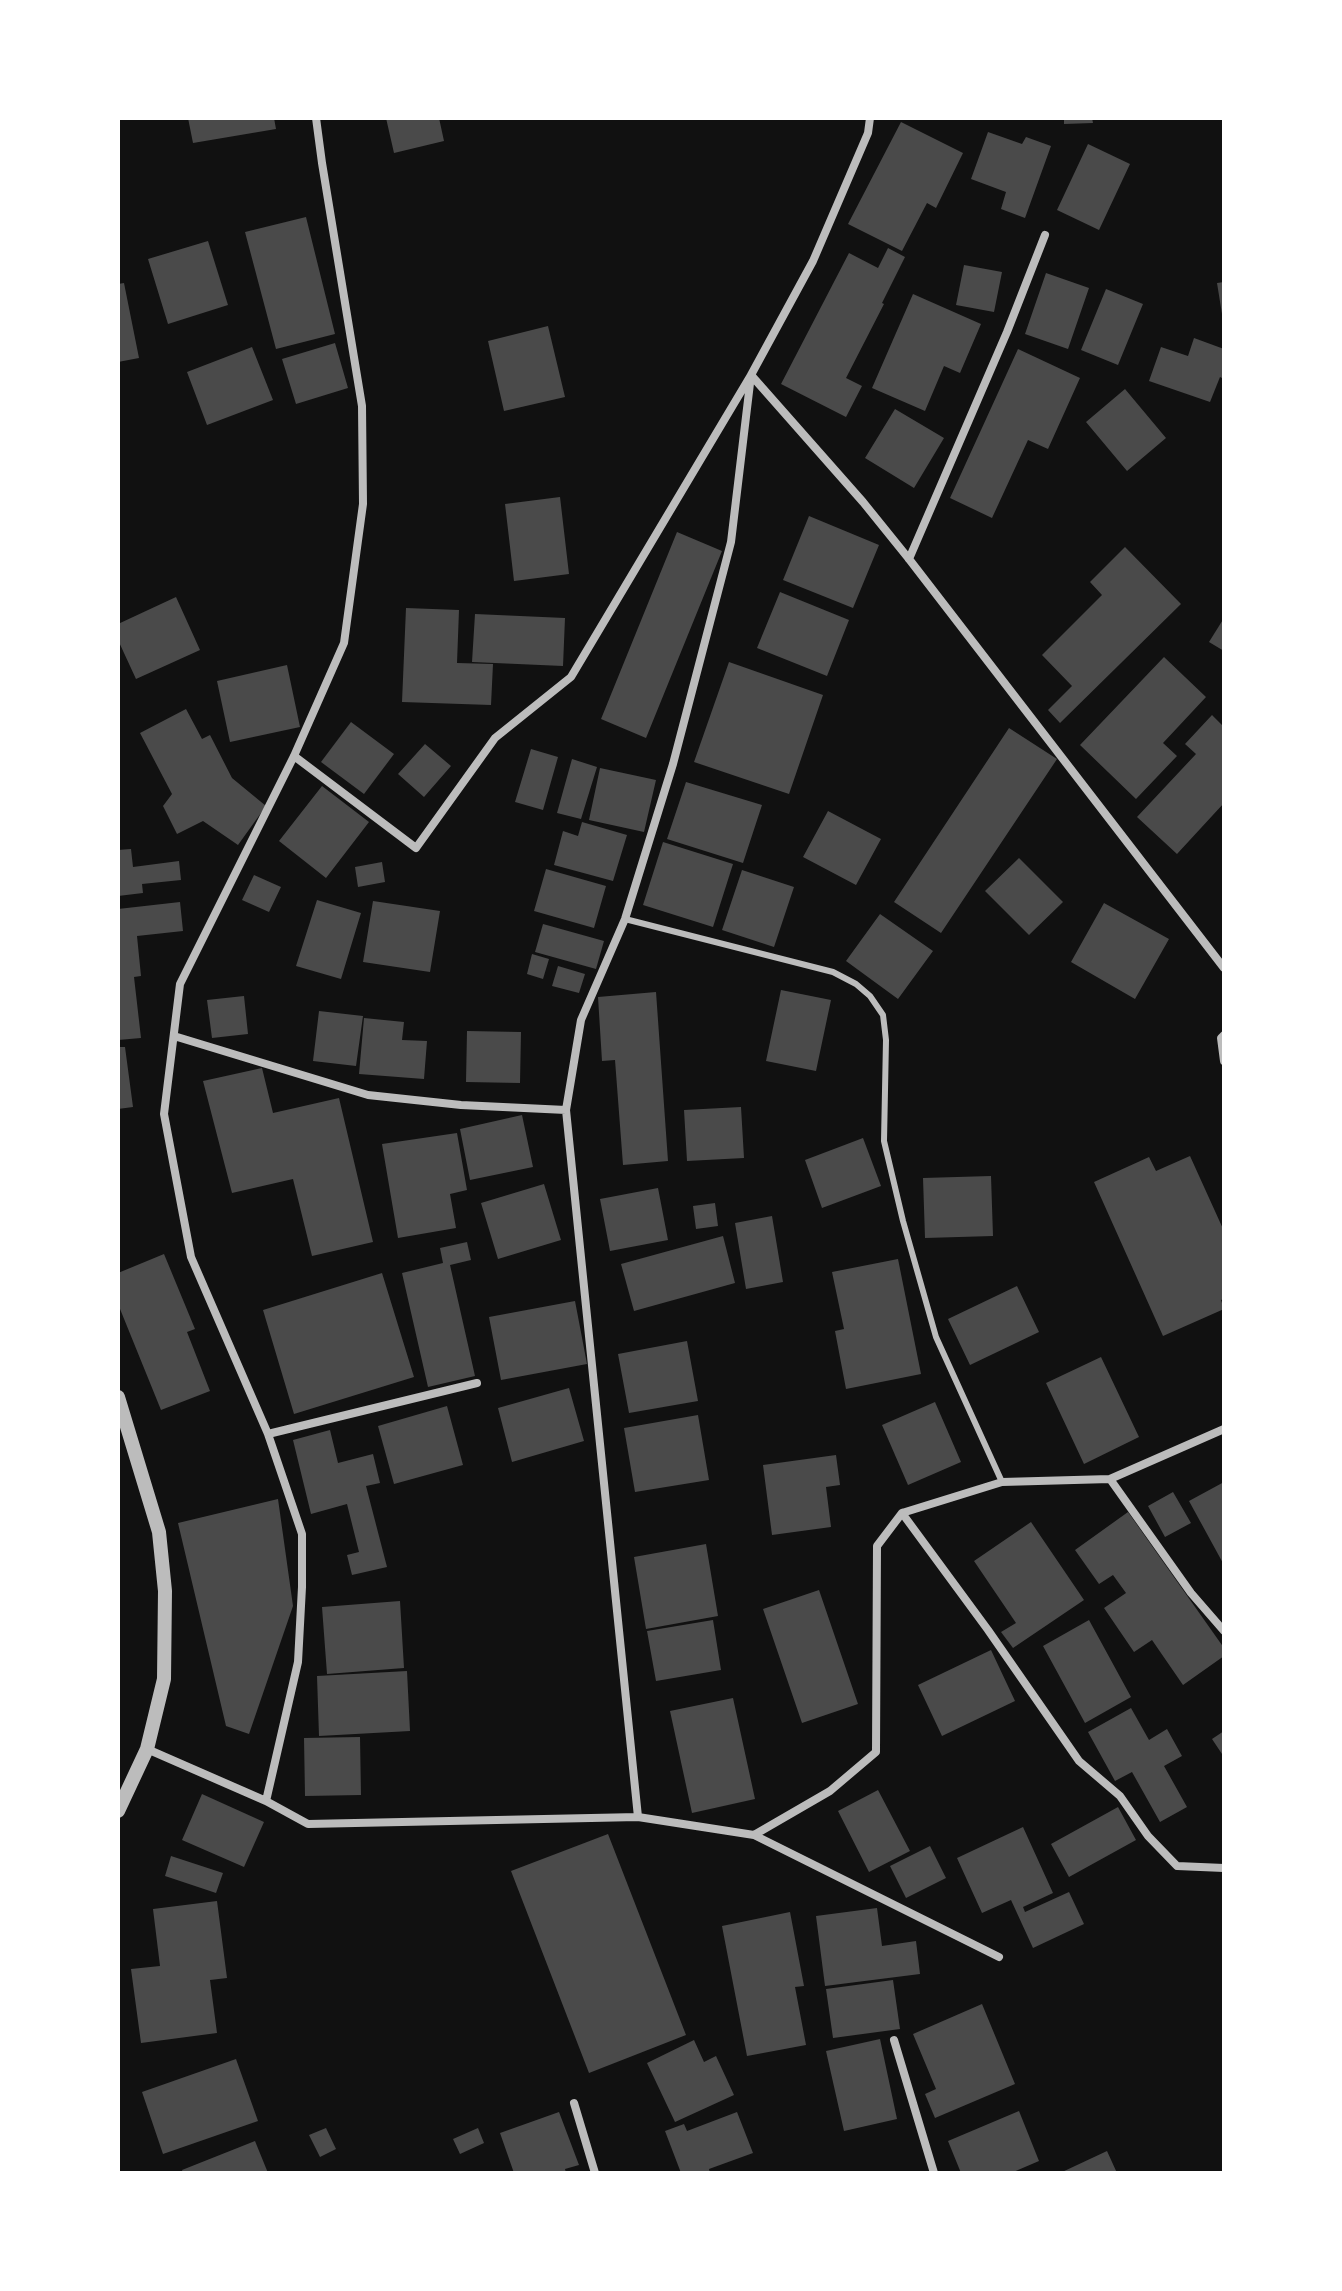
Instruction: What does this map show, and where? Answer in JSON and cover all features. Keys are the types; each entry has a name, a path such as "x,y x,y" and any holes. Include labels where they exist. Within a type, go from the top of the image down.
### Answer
{"street":[{"path":"266,1801 298,1662 302,1534 268,1434 191,1257 164,1114 180,984 294,756 344,643 363,504 362,406 316,118"},
{"path":"294,756 416,848 495,738 571,677 751,375 813,261 868,133 870,118"},
{"path":"909,559 1007,332 1045,235"},
{"path":"751,375 909,559 1224,968"},
{"path":"638,1817 566,1110 581,1020 625,919 673,764 731,542 751,375"},
{"path":"1224,1035 1221,1038 1224,1061"},
{"path":"174,1036 368,1095 461,1105 566,1110"},
{"path":"268,1434 477,1383"},
{"path":"118,1397 159,1532 165,1591 164,1679 147,1749 118,1811"},
{"path":"754,1835 830,1791 876,1752 877,1546 902,1513 1002,1482 1110,1479 1224,1429"},
{"path":"1110,1479 1191,1593 1224,1631"},
{"path":"902,1513 1079,1761 1120,1796 1148,1836 1177,1866 1224,1868"},
{"path":"147,1749 266,1801 308,1824 638,1817 754,1835 999,1957"},
{"path":"894,2040 934,2173"},
{"path":"574,2103 595,2173"}],"lane":[{"path":"625,919 833,972 870,996 883,1015 886,1040 884,1141 903,1221 936,1337 1002,1482"}],"building":[{"path":"188,118 274,118 276,129 193,143"},
{"path":"386,118 439,118 444,141 394,153"},
{"path":"1064,118 1092,118 1093,123 1064,124"},
{"path":"901,122 963,153 936,208 927,203 902,251 848,224"},
{"path":"988,132 1022,144 1026,137 1051,146 1025,218 1001,209 1006,192 971,179"},
{"path":"1088,144 1130,164 1099,230 1057,210"},
{"path":"306,217 335,334 276,349 245,232"},
{"path":"208,241 228,305 168,324 148,259"},
{"path":"888,248 905,257 846,378 862,386 846,417 781,384 849,253 878,268"},
{"path":"964,265 1002,272 994,312 956,305"},
{"path":"1046,273 1089,288 1068,349 1025,334"},
{"path":"1224,282 1224,314 1222,314 1217,283"},
{"path":"124,283 139,358 118,362 118,284"},
{"path":"1106,289 1143,304 1118,365 1081,350"},
{"path":"913,294 981,324 960,373 944,366 925,411 872,388"},
{"path":"548,326 565,397 504,411 488,341"},
{"path":"1194,338 1224,349 1224,379 1220,377 1210,402 1149,381 1161,347 1188,356"},
{"path":"335,343 348,388 296,404 282,359"},
{"path":"252,347 273,400 207,425 187,372"},
{"path":"1018,349 1080,378 1048,449 1028,440 992,518 950,498"},
{"path":"1125,389 1166,438 1127,471 1086,422"},
{"path":"895,409 944,438 914,488 865,458"},
{"path":"560,497 569,574 514,581 505,504"},
{"path":"809,516 879,545 853,608 783,580"},
{"path":"677,532 722,551 646,738 601,719"},
{"path":"1125,547 1181,604 1060,723 1048,710 1072,686 1042,655 1102,595 1090,582"},
{"path":"780,592 849,620 827,676 757,648"},
{"path":"176,597 200,650 136,679 118,640 118,624"},
{"path":"406,608 459,610 457,663 493,664 491,705 402,702"},
{"path":"475,614 565,618 563,666 472,662"},
{"path":"1224,618 1224,651 1209,642"},
{"path":"1164,657 1206,697 1163,743 1177,756 1136,799 1080,745"},
{"path":"729,662 823,695 789,794 694,762"},
{"path":"287,665 300,727 230,742 217,681"},
{"path":"186,709 202,739 210,735 232,778 266,806 238,845 203,821 177,834 163,806 172,794 140,733"},
{"path":"1212,715 1224,727 1224,803 1177,854 1137,817 1196,754 1185,744"},
{"path":"351,722 394,754 364,794 321,762"},
{"path":"1009,728 1057,759 941,933 894,902"},
{"path":"425,744 451,766 424,797 398,774"},
{"path":"531,749 558,757 543,810 515,802"},
{"path":"572,759 597,767 581,819 557,813"},
{"path":"600,768 656,780 644,832 589,820"},
{"path":"686,782 762,805 743,863 667,839"},
{"path":"322,786 369,822 326,878 279,841"},
{"path":"828,811 881,839 856,885 803,857"},
{"path":"582,822 627,835 613,881 554,865 563,831 578,836"},
{"path":"663,842 733,864 713,927 643,905"},
{"path":"131,849 133,867 179,861 181,880 142,884 143,893 118,896 118,850"},
{"path":"1019,858 1063,902 1029,935 985,891"},
{"path":"382,862 385,882 358,887 355,867"},
{"path":"546,869 606,886 594,928 534,911"},
{"path":"742,870 794,887 774,947 722,930"},
{"path":"254,875 281,887 269,912 242,900"},
{"path":"317,900 361,913 341,979 296,966"},
{"path":"373,901 440,911 430,972 363,962"},
{"path":"180,902 183,931 137,936 141,976 134,977 141,1038 118,1040 118,909"},
{"path":"1104,903 1169,939 1135,999 1071,962"},
{"path":"880,914 933,951 898,999 846,961"},
{"path":"543,924 604,941 596,969 535,952"},
{"path":"532,954 549,959 543,979 527,974"},
{"path":"558,966 585,974 579,993 552,986"},
{"path":"781,990 831,1000 816,1071 766,1061"},
{"path":"656,992 668,1161 623,1165 615,1060 602,1061 598,997"},
{"path":"244,996 248,1034 212,1038 207,1000"},
{"path":"319,1011 363,1016 356,1066 313,1061"},
{"path":"364,1018 404,1022 402,1040 427,1041 424,1079 359,1074"},
{"path":"467,1031 521,1032 520,1083 466,1082"},
{"path":"118,1047 125,1047 133,1107 118,1109"},
{"path":"262,1068 273,1113 339,1098 373,1242 312,1256 293,1179 232,1193 203,1081"},
{"path":"741,1107 744,1158 687,1161 684,1110"},
{"path":"522,1115 533,1167 470,1180 460,1129"},
{"path":"457,1133 467,1190 450,1194 456,1228 398,1238 382,1144"},
{"path":"863,1138 881,1186 822,1208 805,1160"},
{"path":"1190,1156 1224,1231 1224,1299 1221,1300 1224,1309 1163,1336 1094,1182 1149,1157 1156,1171"},
{"path":"991,1176 993,1236 925,1238 923,1178"},
{"path":"544,1184 561,1240 498,1259 481,1203"},
{"path":"658,1188 668,1240 610,1251 600,1199"},
{"path":"715,1203 718,1226 696,1229 693,1206"},
{"path":"772,1216 783,1282 746,1289 735,1223"},
{"path":"723,1236 735,1283 634,1311 621,1264"},
{"path":"467,1242 471,1260 450,1265 475,1376 428,1387 402,1273 443,1263 440,1248"},
{"path":"164,1254 195,1329 187,1332 210,1391 161,1410 118,1304 118,1273"},
{"path":"898,1259 921,1374 846,1389 835,1331 844,1329 832,1272"},
{"path":"382,1273 414,1377 294,1414 263,1310"},
{"path":"1017,1286 1039,1332 970,1365 948,1319"},
{"path":"575,1301 587,1364 501,1380 489,1317"},
{"path":"687,1341 698,1401 629,1413 618,1354"},
{"path":"1101,1357 1139,1437 1084,1464 1046,1383"},
{"path":"569,1388 584,1441 512,1462 498,1408"},
{"path":"935,1402 961,1462 908,1485 882,1425"},
{"path":"447,1406 463,1465 394,1484 378,1426"},
{"path":"698,1415 709,1480 635,1492 624,1428"},
{"path":"330,1430 338,1463 373,1454 380,1483 366,1486 387,1567 352,1575 347,1555 359,1552 347,1504 311,1514 293,1440"},
{"path":"836,1455 840,1485 826,1487 831,1527 772,1535 763,1465"},
{"path":"1224,1482 1224,1565 1189,1501"},
{"path":"1173,1492 1191,1523 1165,1537 1148,1506"},
{"path":"278,1499 293,1606 249,1734 226,1726 178,1523"},
{"path":"1128,1512 1224,1648 1224,1656 1183,1685 1152,1640 1134,1652 1104,1608 1126,1593 1113,1575 1099,1584 1075,1550"},
{"path":"1031,1522 1084,1600 1013,1648 1001,1632 1016,1623 974,1561"},
{"path":"706,1544 718,1616 646,1629 634,1557"},
{"path":"819,1590 858,1704 802,1723 763,1609"},
{"path":"400,1601 404,1668 327,1674 322,1607"},
{"path":"713,1620 721,1670 656,1681 647,1631"},
{"path":"1089,1620 1131,1697 1085,1723 1043,1646"},
{"path":"991,1650 1015,1701 942,1736 918,1685"},
{"path":"407,1671 410,1731 319,1736 317,1676"},
{"path":"733,1698 755,1799 692,1813 670,1711"},
{"path":"1131,1708 1149,1740 1167,1729 1182,1756 1164,1766 1187,1807 1160,1822 1132,1772 1115,1781 1088,1732"},
{"path":"1224,1731 1224,1757 1212,1739"},
{"path":"360,1737 361,1795 305,1796 304,1738"},
{"path":"878,1790 910,1851 869,1872 838,1811"},
{"path":"202,1794 264,1822 244,1867 182,1840"},
{"path":"1118,1807 1136,1840 1069,1877 1051,1844"},
{"path":"1023,1827 1053,1893 1023,1907 1025,1912 1069,1892 1084,1924 1033,1948 1011,1900 982,1913 957,1858"},
{"path":"608,1834 686,2035 589,2073 511,1871"},
{"path":"930,1846 946,1878 906,1898 890,1866"},
{"path":"171,1856 223,1873 216,1893 165,1876"},
{"path":"217,1901 227,1978 210,1980 217,2033 141,2043 131,1969 160,1966 153,1909"},
{"path":"877,1908 882,1946 916,1941 920,1974 825,1986 816,1916"},
{"path":"790,1912 804,1986 795,1987 806,2045 747,2056 722,1926"},
{"path":"893,1980 900,2029 833,2038 826,1989"},
{"path":"982,2004 1015,2084 935,2118 925,2094 936,2089 913,2034"},
{"path":"880,2039 897,2119 844,2131 826,2051"},
{"path":"694,2040 704,2062 716,2056 734,2095 675,2122 647,2063"},
{"path":"236,2059 258,2121 163,2154 142,2092"},
{"path":"1019,2111 1039,2161 1011,2173 961,2173 948,2141"},
{"path":"559,2112 579,2165 565,2169 566,2173 514,2173 500,2133"},
{"path":"737,2112 753,2153 709,2169 710,2173 681,2173 665,2131 684,2124 687,2131"},
{"path":"326,2128 336,2149 320,2157 309,2135"},
{"path":"478,2128 484,2143 460,2154 453,2139"},
{"path":"255,2141 268,2173 183,2173 182,2170"},
{"path":"1107,2151 1117,2173 1060,2173"}]}
